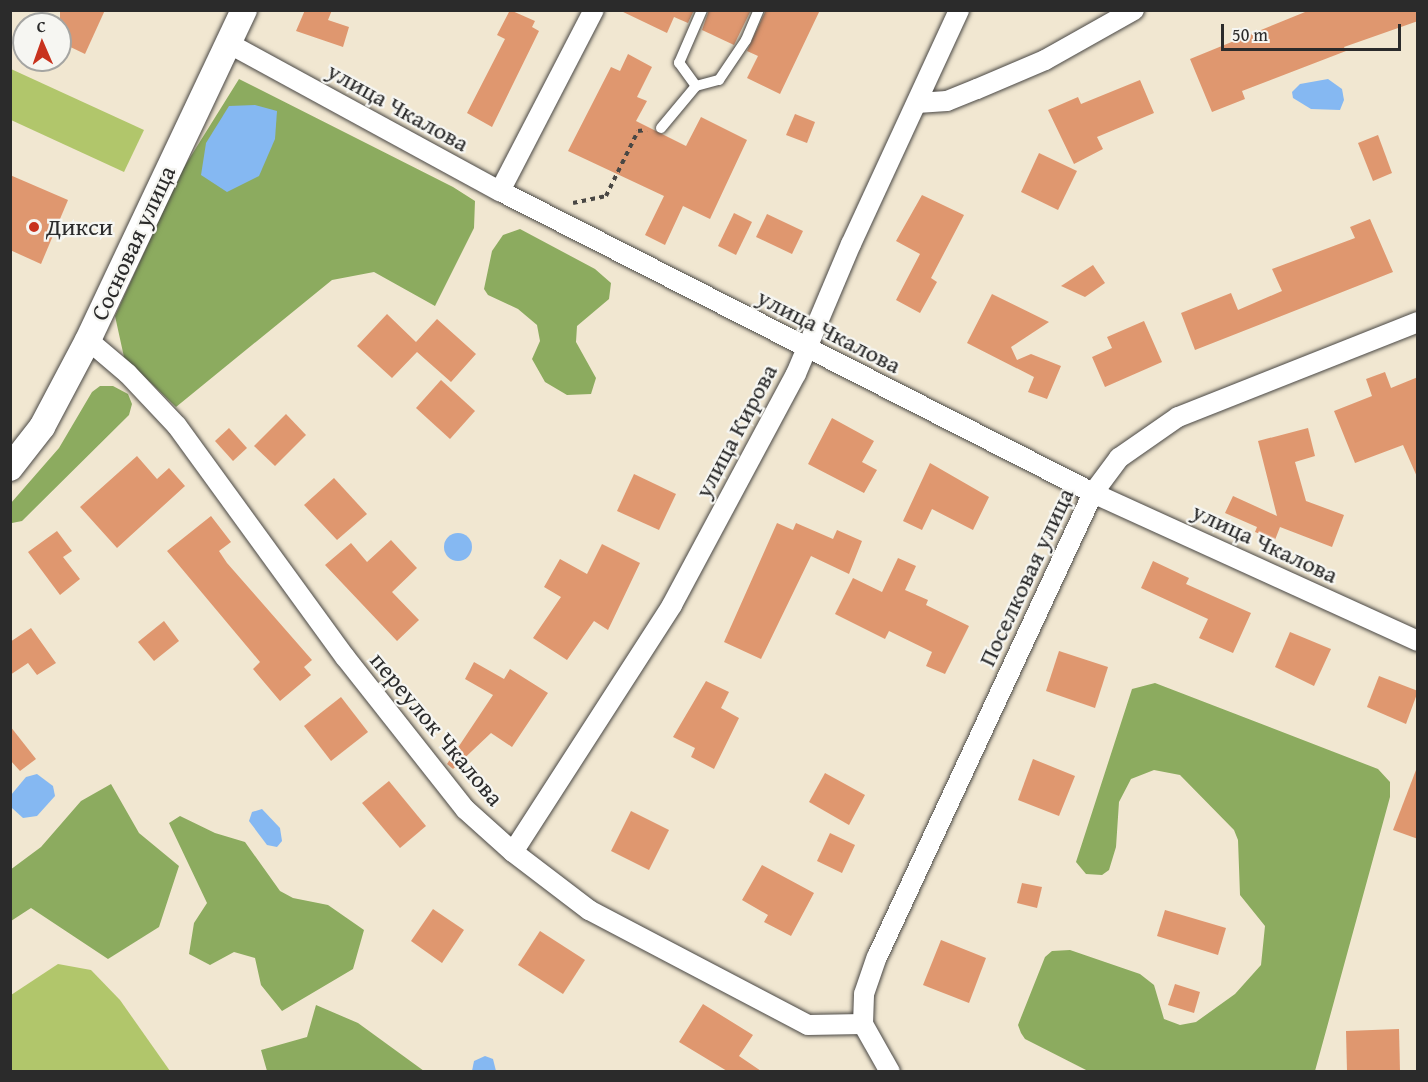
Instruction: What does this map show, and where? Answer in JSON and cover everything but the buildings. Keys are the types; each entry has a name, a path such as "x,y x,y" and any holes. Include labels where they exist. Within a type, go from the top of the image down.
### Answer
{"street":[{"name":"Сосновая улица","path":"10,468 42,427 88,340 244,10"},
{"path":"500,191 594,10"},
{"name":"улица Кирова","path":"513,852 672,604 808,349 851,244 959,10"},
{"path":"917,103 947,101 987,85 1045,60 1134,10"},
{"name":"улица Чкалова","path":"228,43 500,191 1093,493 1418,641"},
{"name":"Поселковая улица","path":"863,1024 864,994 877,957 1093,493 1119,458 1178,417 1418,322"},
{"name":"переулок Чкалова","path":"88,340 128,374 177,426 345,657 465,809 513,852 589,910 808,1024 863,1024"},
{"path":"863,1024 890,1071"}],"lane":[{"path":"696,86 679,63 702,10"},
{"path":"661,128 696,86 719,80 746,40 759,10"}],"path":[{"path":"537,210 606,196 638,131 661,128"}],"green space":[{"path":"11,69 12,72 18,72 144,130 124,172 11,120"},
{"path":"239,79 453,187 475,201 474,228 435,306 374,272 332,280 176,407 124,357 115,316 181,172"},
{"path":"520,229 595,269 611,283 609,299 577,326 576,342 596,378 591,394 567,395 545,382 532,359 540,341 537,325 518,309 488,295 484,289 492,251 503,235"},
{"path":"100,386 113,386 128,394 132,404 129,415 22,521 12,523 11,503 59,448 92,392"},
{"path":"1155,683 1378,769 1390,782 1390,797 1315,1071 1088,1071 1025,1039 1021,1033 1018,1025 1045,957 1052,951 1070,950 1140,974 1154,985 1164,1019 1180,1025 1196,1022 1235,994 1261,965 1265,926 1240,895 1238,840 1234,830 1180,775 1154,770 1131,779 1119,802 1116,847 1109,870 1102,875 1086,874 1076,862 1132,689"},
{"path":"111,784 139,833 179,866 159,927 108,959 31,908 11,921 10,870 41,847 81,801"},
{"path":"180,816 215,833 245,842 280,891 293,898 328,905 364,930 353,969 282,1011 261,985 255,958 234,952 210,965 189,954 194,923 207,903 169,823"},
{"path":"58,964 91,970 120,1000 170,1071 11,1071 11,995"},
{"path":"316,1005 358,1023 424,1071 267,1071 261,1050 307,1037"}],"water":[{"path":"1328,79 1342,89 1344,100 1340,110 1311,109 1293,98 1292,92 1300,84"},
{"path":"255,105 277,111 275,139 259,176 227,192 201,175 206,143 229,106"},
{"path":"458,533 468,537 472,547 468,557 458,561 448,557 444,547 448,537"},
{"path":"37,774 53,786 55,796 37,816 23,818 12,808 11,795 26,777"},
{"path":"262,809 280,828 282,841 277,847 267,845 249,821 252,812"},
{"path":"485,1056 493,1059 496,1071 472,1071 474,1061"}],"place":[{"name":"Дикси","path":"34,227"}]}
